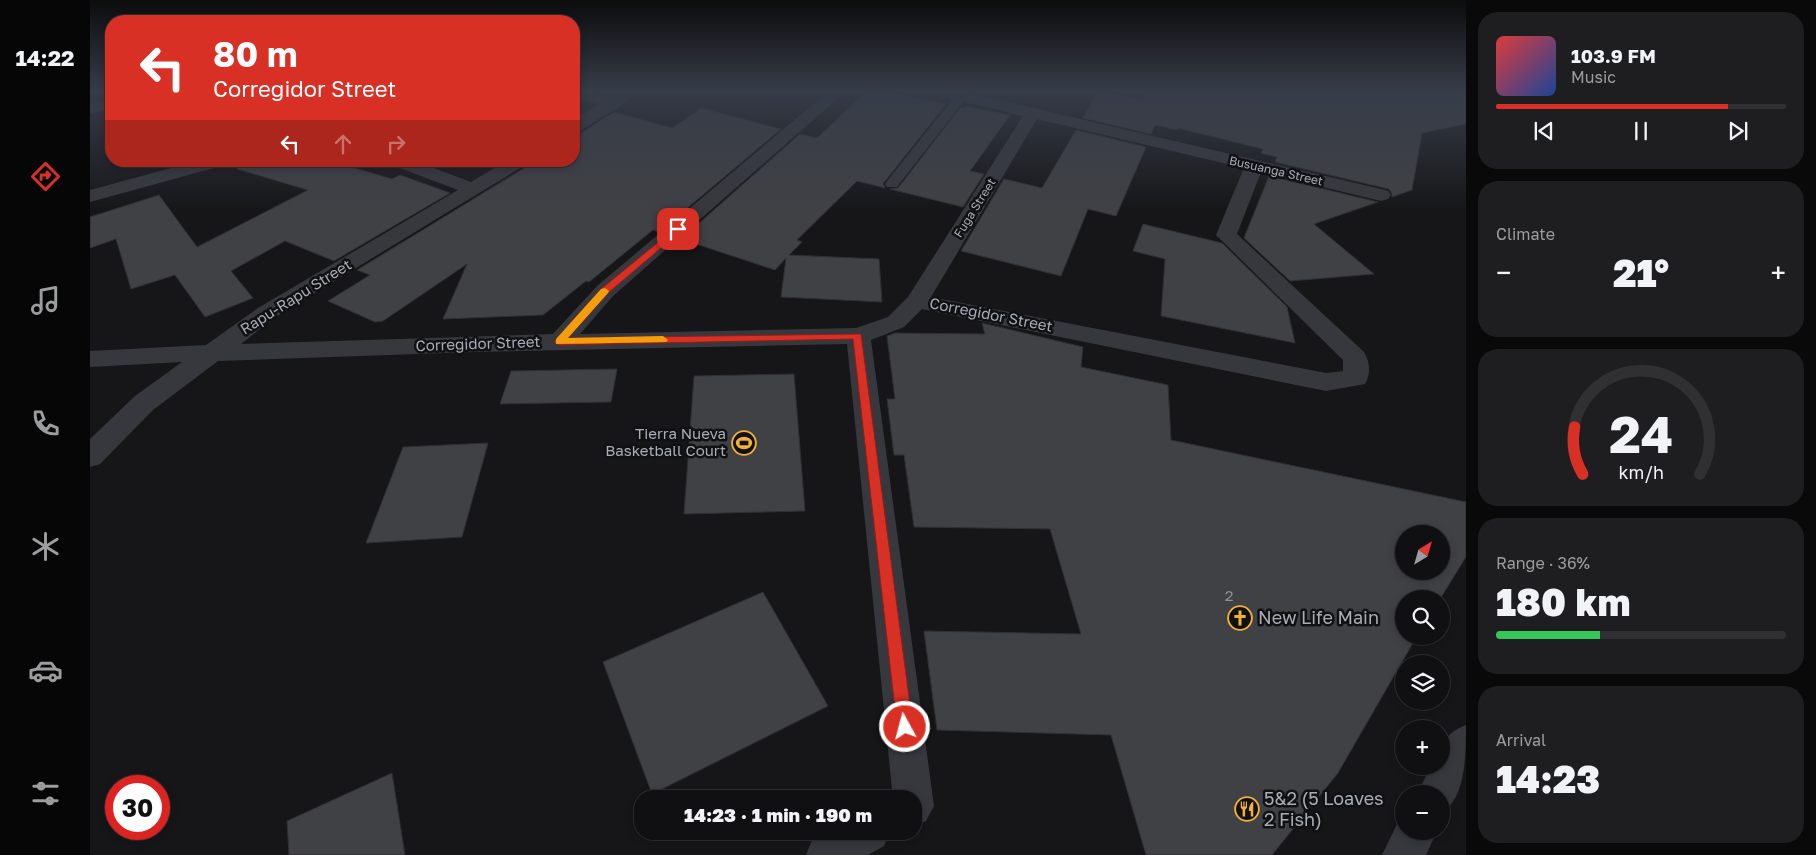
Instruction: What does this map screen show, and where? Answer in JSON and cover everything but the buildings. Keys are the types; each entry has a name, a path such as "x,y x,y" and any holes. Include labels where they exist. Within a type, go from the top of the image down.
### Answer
{"street":[{"path":"559,342 604,291 793,131"},
{"name":"Fuga Street","path":"917,301 1022,131"},
{"name":"Busuanga Street","path":"1104,131 1381,195"},
{"name":"Corregidor Street","path":"90,358 211,352 559,342 858,336 896,322 917,301 1326,382 1356,378 1355,358 1226,235 1254,166"},
{"path":"90,196 196,167"},
{"path":"414,167 473,189"},
{"name":"Rapu-Rapu Street","path":"90,456 144,403 266,312 509,167"},
{"path":"858,336 912,790"},
{"path":"1443,785 1466,744"},
{"path":"827,855 853,840"},
{"path":"1403,855 1411,840"}],"lane":[{"path":"892,184 934,131"}],"slow traffic":[{"path":"605,291 559,342 663,340"}],"place":[{"name":"Tierra Nueva Basketball Court","path":"744,443"},
{"name":"New Life Main","path":"1240,618"},
{"name":"5&2 (5 Loaves 2 Fish)","path":"1247,809"}],"route":[{"path":"678,229 604,291 559,342 858,336 905,727"}]}
